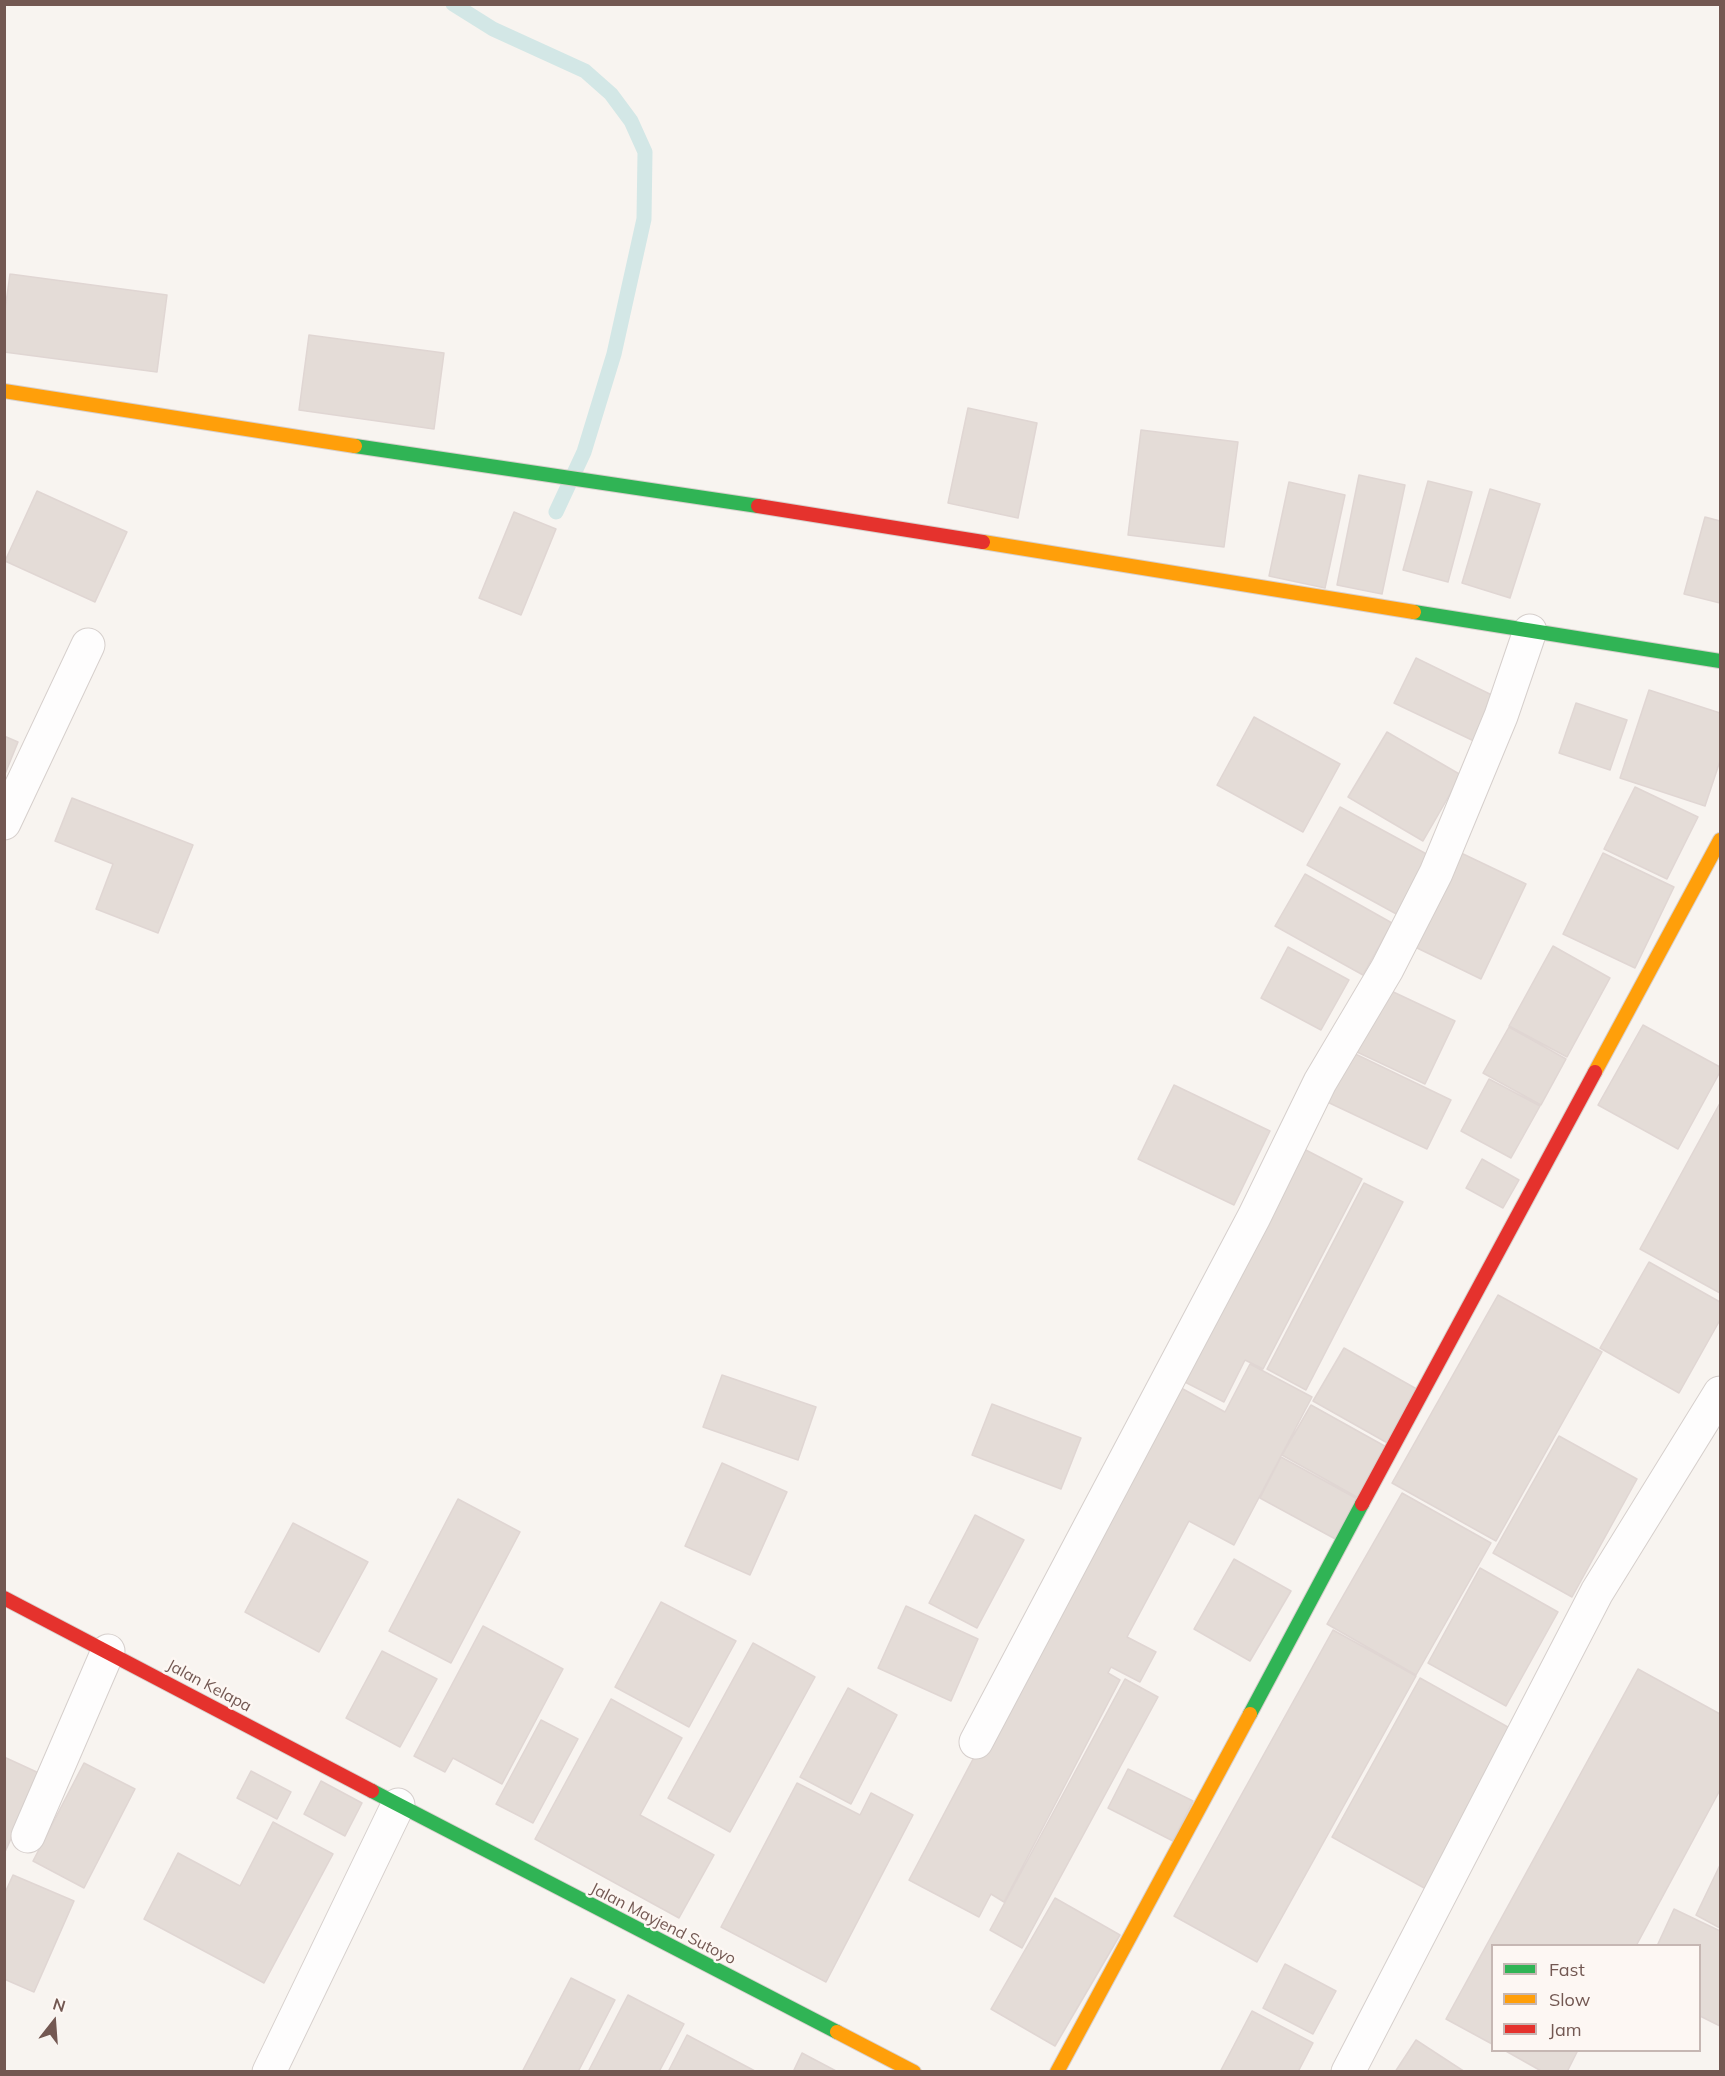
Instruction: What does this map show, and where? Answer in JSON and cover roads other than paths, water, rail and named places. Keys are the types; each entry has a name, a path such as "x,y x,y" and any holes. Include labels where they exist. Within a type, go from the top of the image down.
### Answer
{"street":[{"path":"4,391 543,475 640,487 1720,661"},
{"path":"976,1742 1254,1217 1320,1082 1387,969 1436,873 1501,716 1530,631"},
{"path":"4,824 88,645"},
{"path":"1057,2072 1720,840"},
{"path":"1348,2072 1597,1592 1720,1393"},
{"name":"Jalan Kelapa","path":"4,1598 398,1805"},
{"path":"28,1836 108,1651"},
{"path":"269,2072 398,1805"},
{"name":"Jalan Mayjend Sutoyo","path":"398,1805 914,2072"}],"waterway":[{"path":"453,4 493,29 585,71 611,94 631,121 645,152 644,219 614,354 584,452 556,512"}]}
